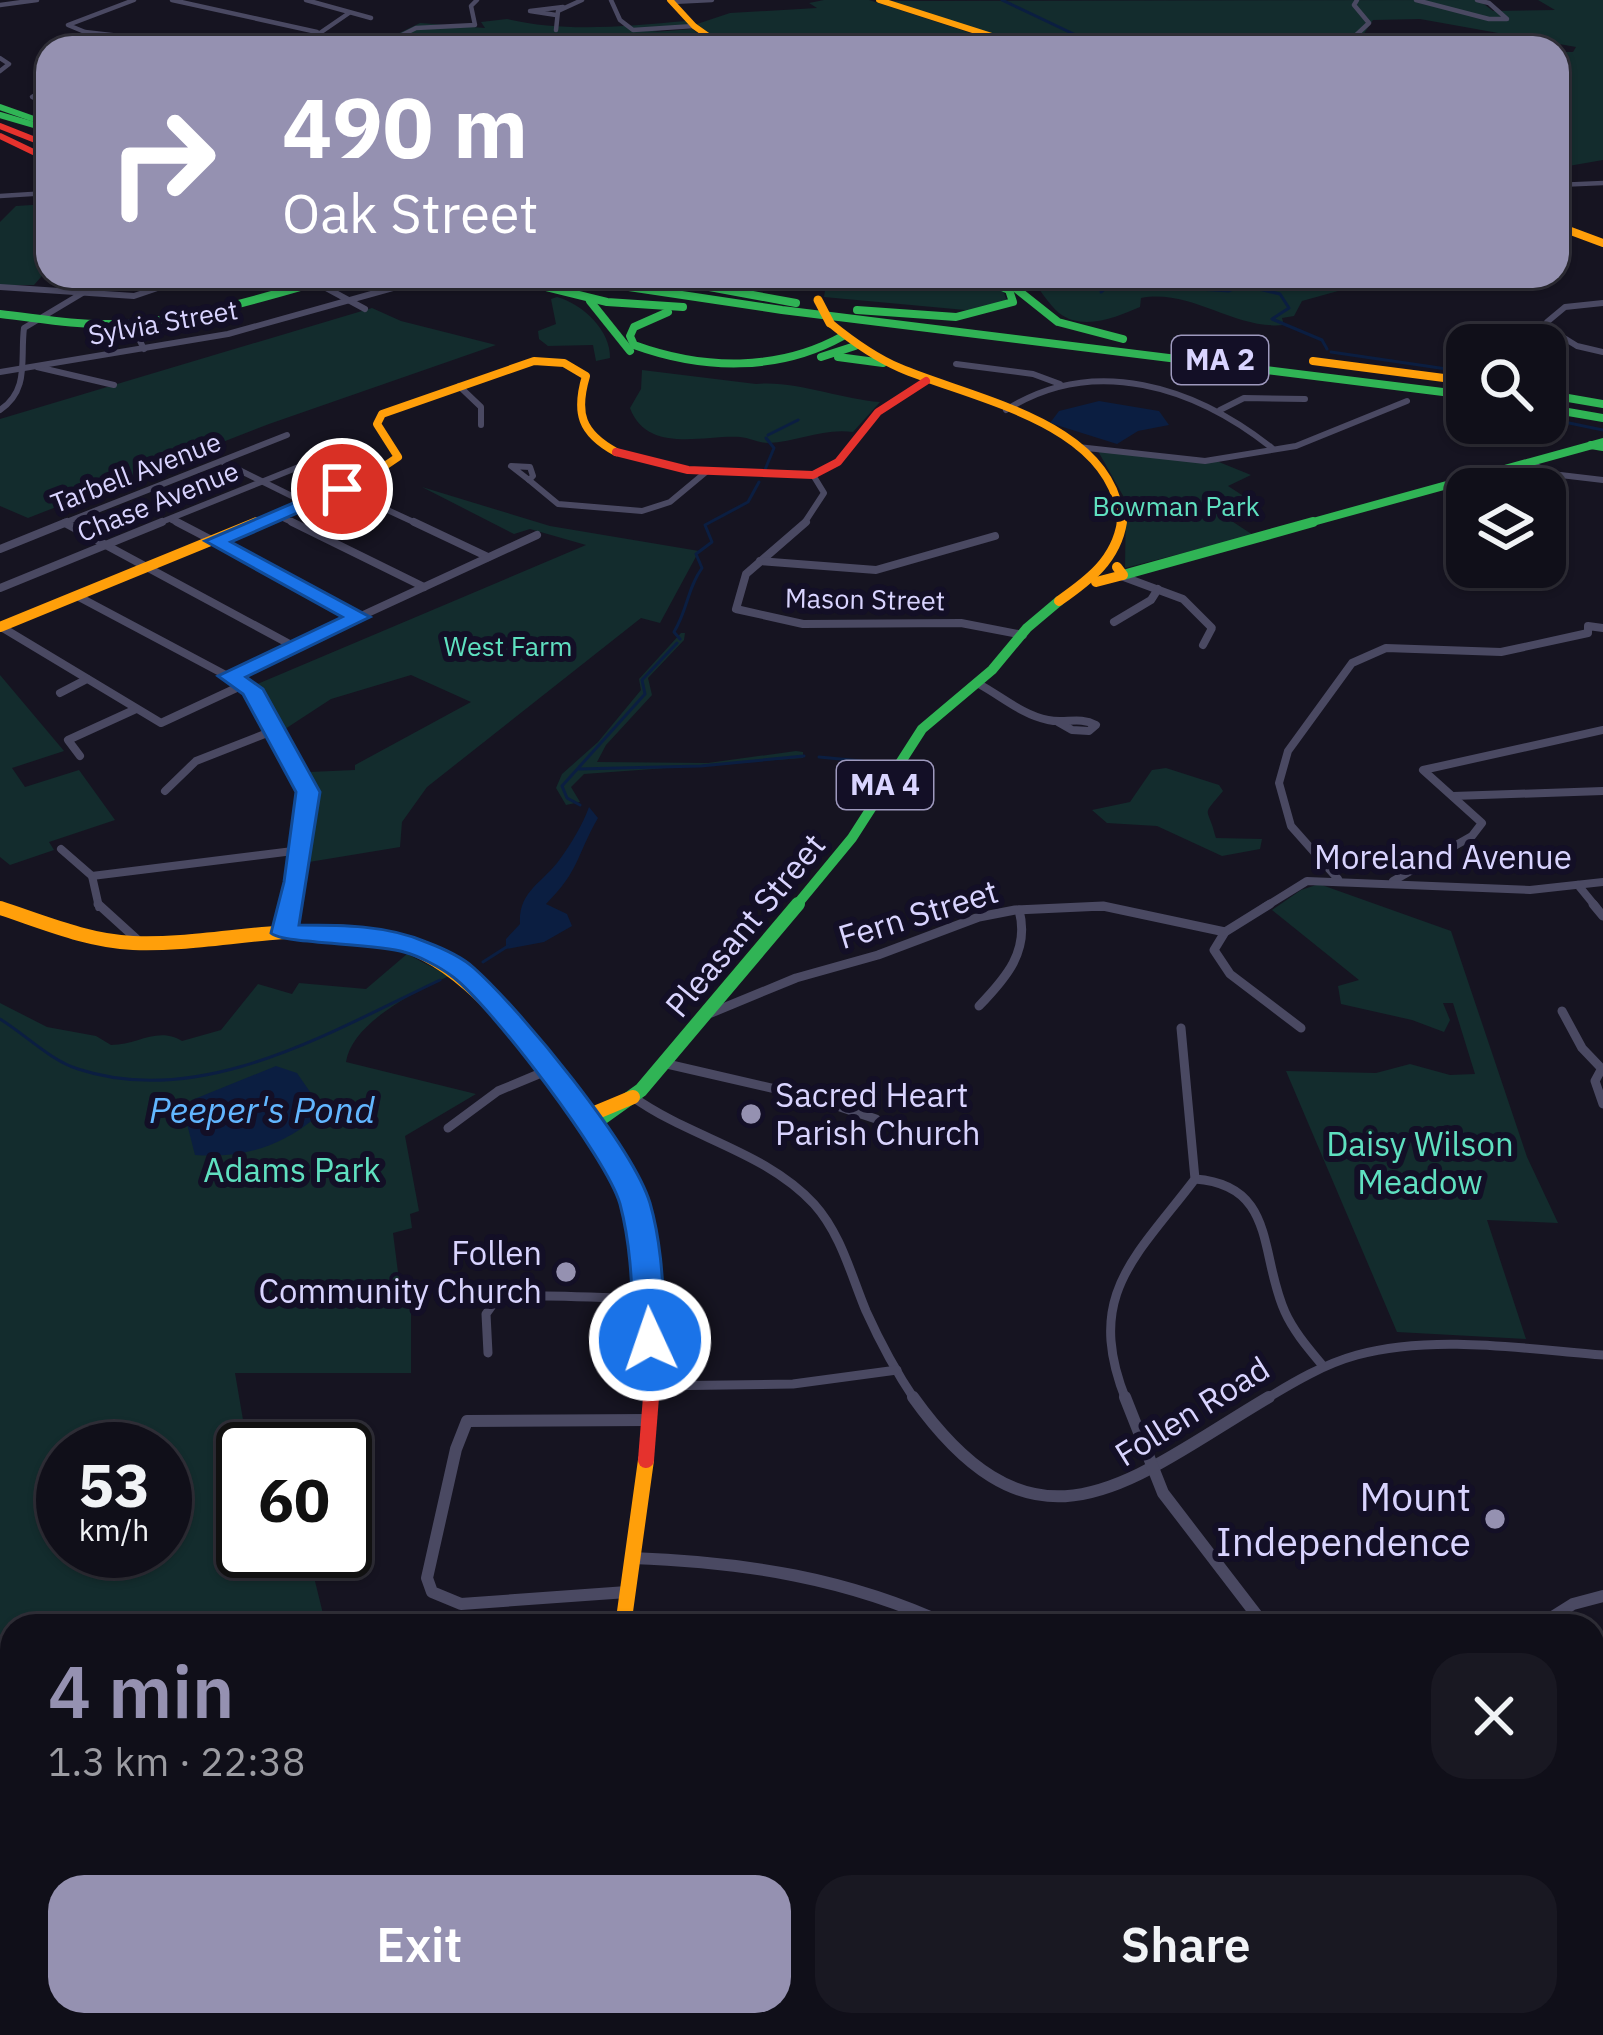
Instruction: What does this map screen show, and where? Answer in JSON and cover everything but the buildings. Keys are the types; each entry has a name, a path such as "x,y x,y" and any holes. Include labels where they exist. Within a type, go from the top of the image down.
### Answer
{"main road":[{"path":"879,0 992,36"},
{"path":"671,1 708,36"},
{"path":"0,116 36,129"},
{"path":"1569,230 1603,243"},
{"path":"0,314 131,323 230,309 296,288"},
{"path":"548,288 624,305 865,320"},
{"name":"MA 2","path":"640,288 1446,392"},
{"path":"761,288 814,292"},
{"path":"773,288 814,292 849,341 884,363 1006,410 1078,447 1116,489 1120,521 1115,572"},
{"path":"834,316 994,312 1012,304 1014,297 1004,288"},
{"path":"1017,288 1061,323 1142,342"},
{"path":"585,297 626,348 651,360 710,365 825,357 884,363"},
{"path":"703,308 646,319 632,330 631,340 658,356 708,361 818,351 849,341"},
{"name":"MA 2","path":"834,316 1142,342 1446,379"},
{"path":"825,357 849,341"},
{"path":"1,628 367,478 398,457 377,424 382,414 534,362 571,365 586,376 576,400 580,422 604,446 642,464 706,472 813,475 835,466 880,410 926,381"},
{"path":"1566,398 1603,404"},
{"path":"1566,412 1603,418"},
{"name":"Pleasant Street","path":"1513,468 1599,445"},
{"name":"Pleasant Street","path":"589,1121 633,1096 665,1063 866,819 908,744 977,683 1036,618 1115,572 1446,491"},
{"path":"0,908 79,933 141,943 284,933 387,938 440,956 462,971 493,1004 589,1121 634,1199 648,1298 650,1386 624,1614"}],"street":[{"path":"0,4 37,0"},
{"path":"134,0 68,25 75,30 137,36"},
{"path":"172,0 317,32"},
{"path":"306,0 371,18"},
{"path":"399,36 407,30 475,25 471,6 478,0"},
{"path":"556,15 530,11 582,0"},
{"path":"611,0 620,20 633,30 694,26"},
{"path":"671,1 712,0"},
{"path":"1356,36 1369,23 1354,4 1357,0"},
{"path":"1416,0 1507,19 1489,3 1477,0"},
{"path":"556,30 556,15 562,7"},
{"path":"312,36 349,13"},
{"path":"0,54 9,64 0,71"},
{"path":"1569,184 1603,183"},
{"path":"0,196 36,194"},
{"path":"0,287 134,296 158,288"},
{"path":"0,410 18,397 22,330 89,288"},
{"path":"325,288 365,309"},
{"name":"Sylvia Street","path":"0,368 229,334 393,288"},
{"path":"1603,303 1565,307 1547,322 1547,328 1562,340 1603,352"},
{"path":"131,323 144,349"},
{"path":"956,364 1033,374 1060,384"},
{"path":"34,366 114,386"},
{"path":"1006,410 1025,394 1060,384 1135,385 1220,410 1272,448"},
{"path":"460,386 481,407 481,425"},
{"path":"1220,410 1256,396 1305,399"},
{"path":"1078,447 1190,461 1304,443 1407,401"},
{"name":"Tarbell Avenue","path":"0,549 287,435"},
{"name":"Chase Avenue","path":"0,588 331,454"},
{"path":"223,462 306,503"},
{"path":"1528,462 1552,474 1603,480"},
{"path":"529,480 558,503 642,511 670,502 706,472"},
{"name":"Mason Street","path":"813,475 824,493 818,509 802,528 758,561 736,599 736,609 840,625 961,622 1022,634"},
{"path":"342,489 488,557"},
{"path":"277,515 424,587"},
{"path":"171,520 359,617"},
{"path":"64,523 295,647"},
{"path":"230,676 536,535"},
{"path":"758,561 876,570 995,536"},
{"path":"1115,572 1178,594 1207,617 1211,628 1203,645"},
{"path":"1114,622 1150,600 1158,589"},
{"path":"79,597 244,684 275,730 308,792 284,933"},
{"path":"1,628 160,723 244,684"},
{"path":"1338,879 1291,826 1279,783 1288,751 1352,663 1386,648 1501,652 1603,631"},
{"path":"60,693 87,679"},
{"path":"977,683 1058,722"},
{"path":"80,756 68,740 136,709"},
{"path":"165,791 196,761 275,730"},
{"path":"1393,881 1479,829 1478,816 1423,770 1603,730"},
{"path":"1454,796 1603,791"},
{"path":"61,849 92,876 99,909 141,943"},
{"path":"92,876 301,850"},
{"name":"Moreland Avenue","path":"1225,932 1299,884 1338,879 1521,890 1603,882"},
{"path":"1578,885 1603,916"},
{"name":"Fern Street","path":"705,1015 796,978 878,955 979,917 1019,910 1102,905 1225,932"},
{"path":"979,1006 1010,974 1026,929 1019,910"},
{"path":"1225,932 1214,950 1221,965 1301,1028"},
{"path":"1562,1011 1570,1030 1602,1070 1595,1081 1603,1104"},
{"path":"1181,1028 1195,1179 1119,1280 1107,1329 1115,1372 1163,1493 1256,1614"},
{"path":"665,1063 810,1097 876,1119"},
{"path":"448,1128 498,1091 546,1071"},
{"name":"Follen Road","path":"633,1096 662,1118 769,1165 814,1204 832,1227 897,1370 971,1462 1006,1485 1049,1498 1092,1498 1137,1483 1291,1381 1323,1366 1394,1350 1603,1355"},
{"path":"1195,1179 1219,1180 1257,1211 1284,1310 1323,1366"},
{"path":"488,1353 486,1314 496,1300 524,1295 583,1301 648,1298"},
{"path":"650,1386 793,1384 897,1370"},
{"path":"626,1592 461,1604 433,1592 427,1577 456,1449 467,1421 649,1420"},
{"path":"632,1558 808,1575 891,1598 925,1614"},
{"path":"1558,1614 1603,1596"}],"green space":[{"path":"869,0 980,36 713,36 697,24 730,13 817,8 809,3"},
{"path":"1490,0 1480,1 1493,11 1555,10 1538,0 1603,0 1603,160 1569,166 1569,52 1576,47 1569,46 1569,36 1515,36 1420,19 1373,20 1363,36 996,36 887,1"},
{"path":"507,19 574,27 686,21 689,24 653,32 692,29 702,36 393,36 420,23 485,28 481,22"},
{"path":"36,205 34,285 0,285 0,222 16,206"},
{"path":"825,288 998,288 1007,301 976,311 824,297"},
{"path":"1038,288 1349,288 1302,301 1294,316 1282,318 1284,325 1248,321 1159,296 1141,298 1140,307 1090,322 1069,319"},
{"path":"557,297 594,320 606,338 610,358 596,361 593,345 548,346 539,339 538,331 556,324 551,299"},
{"path":"372,308 401,321 496,345 269,424 28,518 0,506 0,419"},
{"path":"642,370 786,385 880,402 853,432 768,443 740,437 663,437 649,432 630,408 641,389"},
{"name":"Bowman Park","path":"1098,451 1214,460 1251,475 1228,486 1262,508 1227,518 1253,535 1125,568 1126,501"},
{"name":"West Farm","path":"422,487 550,526 699,551 660,623 641,618 427,787 402,822 400,847 309,862 317,798 309,772 355,770 355,765 471,702 411,675 331,699 282,731 255,685 586,545 530,529 514,534"},
{"path":"685,633 684,640 648,678 652,695 606,745 597,762 708,763 796,751 803,752 803,758 584,774 571,787 580,802 566,805 556,788 562,774 598,742 641,690 639,679"},
{"path":"0,675 64,751 12,768 25,787 79,770 115,820 49,842 54,850 10,865 0,857"},
{"path":"1166,768 1219,785 1223,791 1208,812 1216,838 1262,839 1260,849 1222,856 1157,826 1107,823 1092,810 1130,802 1152,770"},
{"name":"Daisy Wilson Meadow","path":"1319,884 1451,931 1527,1157 1558,1223 1487,1220 1526,1339 1397,1332 1286,1071 1376,1073 1410,1064 1450,1075 1475,1074 1453,1003 1443,1003 1450,1020 1444,1032 1341,1004 1338,986 1359,980 1272,910"},
{"name":"Adams Park","path":"407,954 449,976 373,1021 351,1047 346,1062 476,1094 405,1136 419,1211 410,1214 412,1228 393,1233 401,1296 411,1296 411,1373 235,1373 243,1422 216,1422 216,1578 314,1578 323,1614 0,1614 0,1003 47,1027 96,1036 111,1045 164,1035 182,1041 221,1030 258,984 292,994 299,983 366,989"}],"water":[{"path":"1099,401 1159,411 1169,425 1138,431 1117,444 1050,423 1059,411"},
{"path":"589,807 598,818 572,872 546,904 567,914 572,926 544,942 506,949 506,939 520,924 527,895 564,853"},
{"name":"Peeper's Pond","path":"276,1066 297,1073 317,1102 314,1119 258,1149 195,1155 186,1120 192,1100"}],"waterway":[{"path":"1002,0 1078,36"},
{"path":"1101,292 1106,288"},
{"path":"1193,288 1236,288"},
{"path":"1255,288 1280,294 1289,308 1272,319 1322,340 1327,349"},
{"path":"1331,352 1446,369"},
{"path":"768,435 798,420"},
{"path":"1566,422 1603,430"},
{"path":"764,472 774,448 766,438"},
{"path":"680,639 674,632 702,568 696,554 712,542 705,525 748,502 759,482"},
{"path":"580,805 567,798 562,786 645,694 642,680 677,643"},
{"path":"579,769 701,766 804,756"},
{"path":"819,757 862,761"},
{"path":"483,962 508,946"},
{"path":"0,1019 78,1069 125,1079 172,1080 265,1059 440,980"}],"traffic: fast":[{"path":"0,107 36,120"},
{"path":"0,115 36,126"},
{"path":"0,314 83,323 140,322 226,307 295,288"},
{"path":"550,288 607,302 683,307"},
{"path":"635,288 1446,392"},
{"path":"715,288 796,303"},
{"path":"857,310 976,315 1013,302 1004,288"},
{"path":"1015,288 1058,322 1123,339"},
{"path":"590,301 630,351"},
{"path":"668,312 634,327 630,336 634,345 684,360 740,364 796,357 843,336"},
{"path":"821,357 855,346"},
{"path":"838,357 883,363"},
{"path":"1566,398 1603,404"},
{"path":"1566,412 1603,418"},
{"path":"1123,575 1603,442"},
{"path":"1591,445 1603,447"},
{"path":"592,1125 641,1090 682,1045 852,838 922,729 992,670 1027,628 1059,601"}],"traffic: slow":[{"path":"670,0 708,36"},
{"path":"879,0 992,36"},
{"path":"1569,230 1603,243"},
{"path":"818,300 830,323"},
{"path":"830,323 890,364 995,403 1060,434 1108,478 1122,523 1114,551 1059,601"},
{"path":"0,627 367,478 398,457 377,424 382,414 534,361 564,363 586,376 581,422 593,438 616,452"},
{"path":"1313,361 1446,378"},
{"path":"1096,582 1123,575 1117,567"},
{"path":"0,908 83,935 134,943 335,932 379,937 422,952 465,980 509,1024"},
{"path":"585,1117 633,1097"},
{"path":"625,1614 646,1460"}],"traffic: jam":[{"path":"0,126 36,140"},
{"path":"0,136 36,153"},
{"path":"616,452 688,470 813,475 838,462 878,412 926,381"},
{"path":"509,1024 593,1126 632,1196 650,1269 653,1308 646,1460"}],"place":[{"name":"Sacred Heart Parish Church","path":"751,1114"},
{"name":"Follen Community Church","path":"566,1272"},
{"name":"Mount Independence","path":"1495,1519"}],"route":[{"path":"342,489 215,541 359,617 230,676 252,689 308,792 297,882 284,933 352,933 414,946 462,971 493,1004 592,1125 634,1199 645,1256 650,1340"}]}
